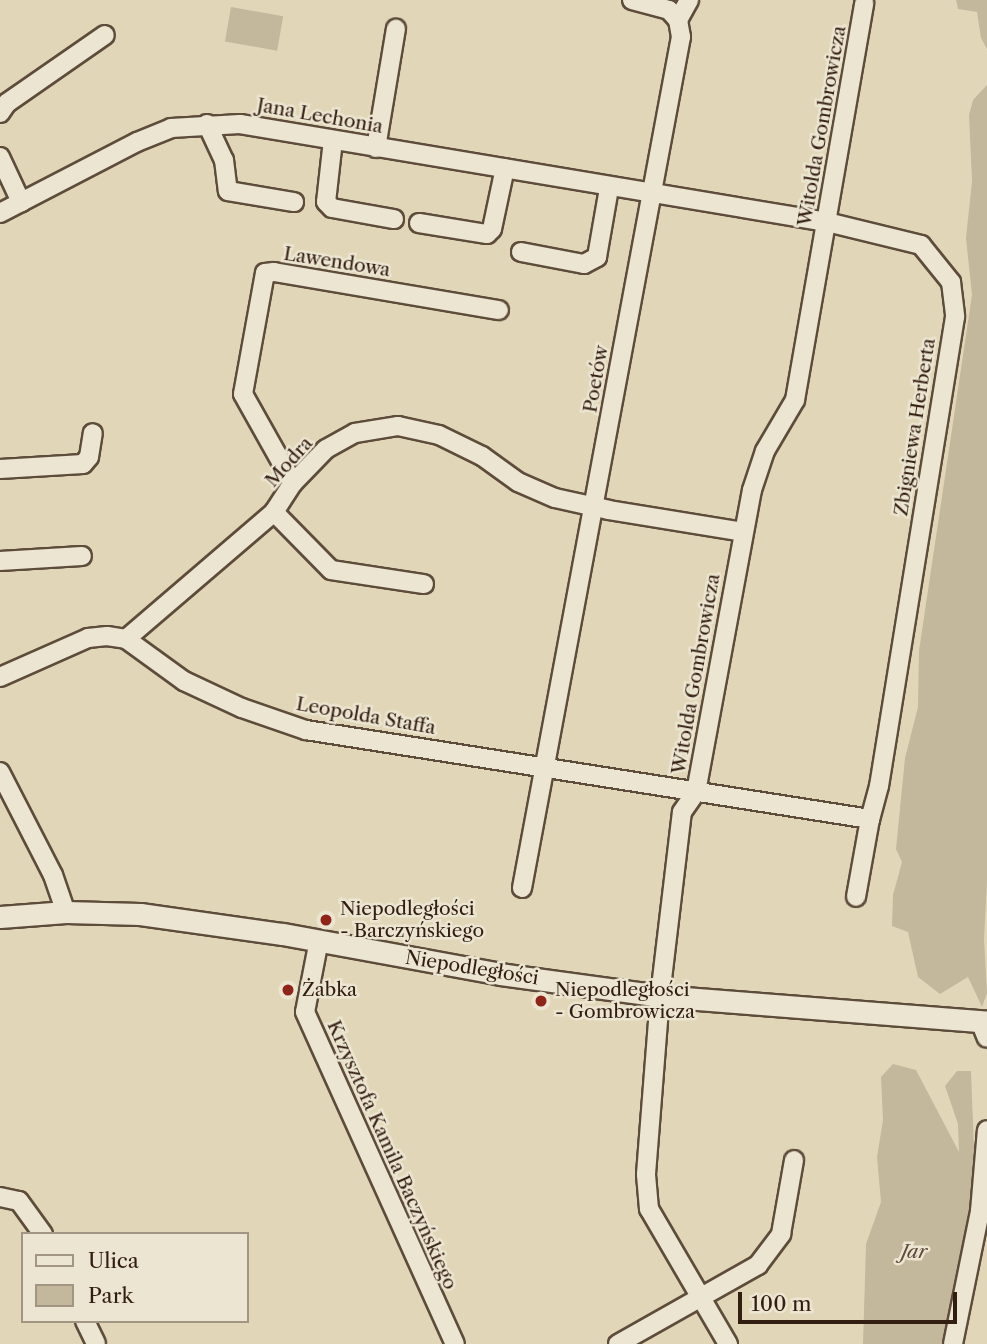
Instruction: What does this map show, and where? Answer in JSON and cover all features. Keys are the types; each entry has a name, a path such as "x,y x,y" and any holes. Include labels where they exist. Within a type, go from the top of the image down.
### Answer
{"street":[{"path":"632,0 669,10 678,20"},
{"name":"Poetów","path":"544,767 681,37 678,20 688,0"},
{"name":"Witolda Gombrowicza","path":"728,1344 649,1209 646,1174 660,996 682,812 696,792 743,532 765,451 795,400 864,2"},
{"path":"376,148 396,29"},
{"path":"0,113 7,103 105,35"},
{"path":"207,124 224,160 228,191 294,202"},
{"name":"Jana Lechonia","path":"0,213 137,142 171,128 207,124 240,124 505,167 650,194"},
{"path":"333,140 326,202 332,208 394,219"},
{"path":"0,157 21,202"},
{"path":"419,223 487,234 492,229 505,167"},
{"path":"522,253 584,264 597,257 609,188"},
{"name":"Zbigniewa Herberta","path":"650,194 827,222 921,246 951,282 955,305 879,786 870,819 856,897"},
{"name":"Lawendowa","path":"293,483 243,394 265,273 274,272 499,310"},
{"name":"Modra","path":"126,639 274,512 293,483 326,449 355,433 398,426 439,435 482,456 518,482 555,498 595,506"},
{"path":"0,469 83,464 89,457 93,433"},
{"path":"595,506 743,532"},
{"path":"274,512 331,570 424,584"},
{"path":"0,561 82,556"},
{"path":"0,677 88,638 107,636 126,639"},
{"name":"Leopolda Staffa","path":"126,639 184,681 242,708 306,730 870,819"},
{"path":"522,888 544,767"},
{"path":"0,772 53,875 65,912"},
{"name":"Niepodległości","path":"0,916 65,912 140,914 318,940 499,974 660,996 985,1027"},
{"name":"Krzysztofa Kamila Baczyńskiego","path":"318,940 305,1012 455,1344"},
{"path":"953,1344 980,1211 987,1130"},
{"path":"618,1344 758,1265 781,1234 794,1160"},
{"path":"0,1197 19,1201 42,1232"},
{"path":"86,1323 96,1344"}],"green space":[{"path":"956,0 987,0 987,49 981,38 977,12 958,9"},
{"path":"231,7 283,16 277,51 225,41"},
{"path":"987,85 987,881 984,940 987,993 982,1007 968,977 940,994 918,977 908,932 892,926 893,895 902,862 896,849 905,758 918,707 919,651 972,295 966,238 972,181 969,115 973,100"},
{"name":"Jar","path":"893,1064 916,1070 959,1152 958,1124 945,1086 957,1071 971,1071 974,1148 970,1204 946,1344 863,1344 866,1244 881,1202 877,1157 883,1120 881,1077"}],"place":[{"name":"Niepodległości - Barczyńskiego","path":"326,920"},
{"name":"Żabka","path":"288,990"},
{"name":"Niepodległości - Gombrowicza","path":"541,1001"}]}
